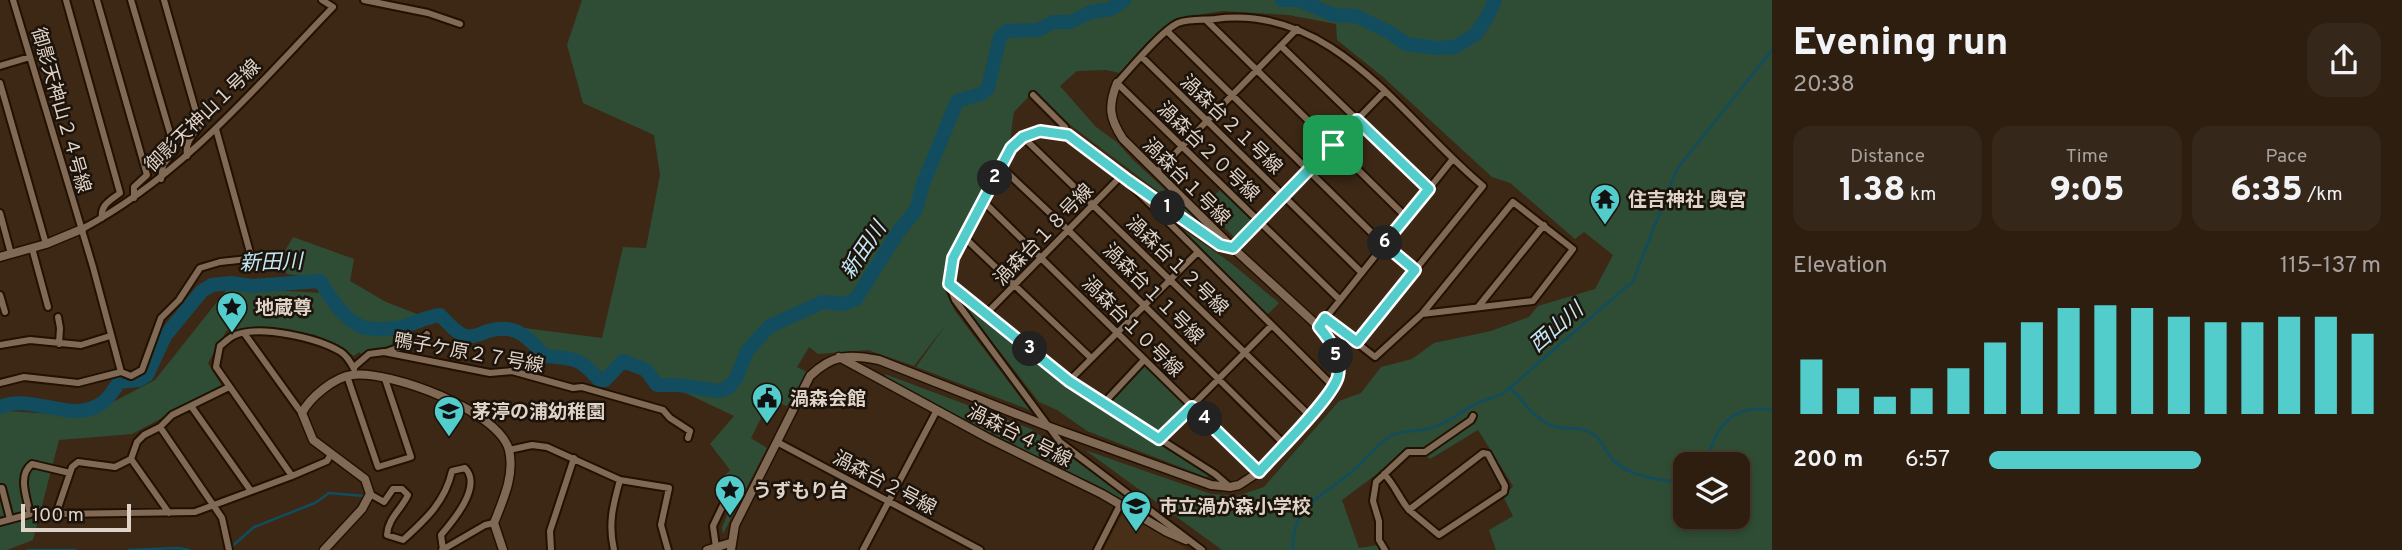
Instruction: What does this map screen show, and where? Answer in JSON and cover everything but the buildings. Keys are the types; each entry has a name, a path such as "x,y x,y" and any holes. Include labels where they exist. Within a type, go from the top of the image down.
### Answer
{"street":[{"name":"御影天神山２４号線","path":"13,0 82,229 121,372"},
{"path":"66,0 121,193 103,206 102,218"},
{"path":"97,0 147,175 134,187 134,198"},
{"path":"131,0 175,150 163,165 161,179"},
{"path":"164,0 200,126 188,142 187,156"},
{"name":"御影天神山１号線","path":"0,257 46,244 82,229 161,179 216,129 333,7 322,0"},
{"path":"364,0 428,13 460,24"},
{"path":"1117,83 1178,23 1233,16 1282,23 1324,41 1344,55 1385,91 1452,160 1483,186 1357,342"},
{"path":"1206,20 1406,217"},
{"path":"1157,172 1297,29"},
{"path":"1167,31 1384,244 1415,270"},
{"path":"1281,46 1429,189"},
{"name":"渦森台２１号線","path":"1142,57 1361,272"},
{"path":"0,66 30,58"},
{"path":"0,83 46,244"},
{"name":"渦森台２０号線","path":"1117,83 1339,299"},
{"name":"渦森台１号線","path":"1117,83 1111,98 1113,124 1122,139 1331,341 1336,354 1338,377 1334,387"},
{"path":"1202,550 1060,442 955,300 949,284 953,258 1011,148 1023,137 1040,131 1068,135 1220,245 1233,248 1385,91"},
{"path":"1033,95 1065,127 1068,135"},
{"path":"0,383 24,377 78,383 121,372 131,376 142,370 161,318 178,300 200,268 248,259 251,256 216,129"},
{"name":"渦森台１２号線","path":"1023,137 1310,416"},
{"path":"1319,327 1452,160"},
{"name":"渦森台１１号線","path":"1000,166 1284,444"},
{"name":"渦森台１８号線","path":"986,314 1122,175"},
{"path":"724,503 713,526 711,549 730,547 735,525 810,376 822,364 839,357 859,356 879,360 1047,426 1211,485 1239,485 1259,472 1334,387 1134,190 1129,181"},
{"name":"渦森台１０号線","path":"984,202 1259,472"},
{"path":"1325,318 1375,357 1422,314 1513,202 1573,249 1533,301 1422,314"},
{"path":"0,213 11,254"},
{"path":"1478,307 1544,225"},
{"path":"965,238 1091,358"},
{"path":"32,248 48,307"},
{"path":"1069,381 1197,253"},
{"path":"949,284 1069,381 1215,474 1230,487"},
{"path":"0,295 5,312"},
{"path":"58,317 59,344"},
{"path":"1159,439 1271,326"},
{"path":"244,333 303,415 313,440 365,479 370,494 384,502 393,489 402,489 408,495 392,517 387,535 403,540 436,509 448,487 452,471 465,468 470,472 471,482 467,498 441,535 443,550 485,524 494,523"},
{"path":"292,476 216,367 220,346 233,336 244,333 277,334 317,341 343,354 352,372 378,467 411,457 386,379"},
{"path":"384,352 421,340 427,334"},
{"path":"0,345 30,340 80,345 110,336"},
{"name":"鴨子ケ原２７号線","path":"352,372 369,354 384,352 490,373 512,371 663,410 690,431 688,438"},
{"name":"渦森台４号線","path":"839,357 1186,540"},
{"path":"1103,404 1144,360"},
{"path":"303,415 306,405 352,372 426,388 494,425 509,450 510,475 494,523 503,550"},
{"path":"229,387 172,415 160,428 144,435 137,442 131,459 116,467 78,462 72,467 56,514 195,512 292,476 327,461 331,454"},
{"path":"191,406 251,491"},
{"path":"863,550 937,410"},
{"path":"1385,550 1379,540 1379,521 1373,501 1376,482 1408,452 1425,452 1473,416"},
{"path":"160,428 222,518 229,546"},
{"name":"渦森台２号線","path":"776,442 980,550"},
{"path":"509,450 532,446 547,447 620,480 669,488 661,525 667,550"},
{"path":"1384,474 1396,485 1409,510 1439,535 1504,492 1505,486 1488,454 1483,453 1409,510"},
{"path":"551,550 551,531 574,458"},
{"path":"131,459 169,513"},
{"path":"0,522 30,514 23,482 28,467 32,464 70,473"},
{"path":"614,550 610,534 610,516 620,480"},
{"path":"0,488 10,519"},
{"path":"324,550 362,509 370,494"},
{"path":"1097,550 1120,505"}],"shaded area":[{"name":"市立渦が森小学校","path":"1127,514 1188,550 1103,550 1121,516"}],"green space":[{"path":"582,0 1772,0 1772,550 1496,550 1489,530 1513,516 1504,498 1513,486 1478,430 1430,459 1413,447 1342,500 1359,548 1379,545 1380,550 1222,550 1085,450 1211,494 1237,496 1264,487 1339,401 1361,393 1381,367 1412,359 1434,343 1491,331 1529,317 1538,306 1595,289 1613,255 1584,232 1575,239 1510,183 1492,177 1382,76 1337,40 1336,24 1288,15 1222,11 1174,19 1120,73 1106,70 1077,71 1060,86 1096,127 1118,143 1203,225 1069,124 1033,92 1014,112 1010,140 956,240 944,269 942,285 955,311 1030,410 916,367 947,323 914,366 868,350 818,354 809,347 797,367 807,372 787,406 778,403 763,414 751,438 767,448 723,534 722,527 733,502 739,501 726,500 719,482 730,470 710,444 734,416 620,362 606,374 543,347 524,328 602,338 623,247 646,248 660,175 654,135 583,103 567,45"},
{"path":"1221,189 1252,219 1238,237 1234,237 1203,206"},
{"path":"1151,207 1231,263 1279,303 1266,316"},
{"path":"293,237 354,259 350,281 386,302 422,316 423,327 403,329 392,335 397,345 361,354 359,352 354,356 315,335 279,330 227,330 208,363 222,386 132,434 59,440 33,540 0,550 0,414 7,411 86,416 155,380 228,288 323,293 321,279 287,274 278,263"},
{"path":"965,303 1073,391 1212,475 1206,477 1087,431 1057,410 1039,402 965,307"},
{"path":"1145,364 1187,406 1159,436 1108,404"},
{"path":"885,374 1031,429 1166,525 886,378"}],"waterway":[{"name":"新田川","path":"0,407 26,404 78,411 102,403 119,382 139,380 147,375 165,336 202,291 212,285 231,283 252,286 320,281 342,312 365,328 398,328 440,315 466,336 498,329 514,330 527,338 545,356 576,360 599,380 605,380 623,361 646,370 657,385 679,385 718,391 728,388 737,377 747,351 770,326 823,302 843,304 856,299 898,232 916,210 923,184 957,101 982,94 988,88 1000,37 1006,31 1038,30 1054,22 1070,22 1091,12 1111,9 1124,0"},
{"name":"新田川","path":"1282,0 1298,0 1334,15 1356,16 1391,33 1406,44 1437,48 1455,47 1476,34 1495,0"},
{"name":"西山川","path":"1293,550 1297,522 1304,511 1355,469 1381,443 1399,433 1435,427 1476,404 1505,392 1633,281 1677,169 1772,50"},
{"path":"1510,388 1544,422 1593,434 1613,460 1628,471 1673,482"},
{"path":"1710,452 1714,439 1727,421 1746,410 1772,410"},
{"path":"230,548 254,527 315,503 329,493 364,496"},
{"path":"28,550 75,550"},
{"path":"129,550 189,550"}],"place":[{"name":"住吉神社 奥宮","path":"1605,226"},
{"name":"地蔵尊","path":"232,334"},
{"name":"渦森会館","path":"767,425"},
{"name":"茅渟の浦幼稚園","path":"449,438"},
{"name":"うずもり台","path":"730,517"},
{"name":"市立渦が森小学校","path":"1136,533"}],"route":[{"path":"1357,120 1429,189 1384,244 1415,270 1357,342 1325,318 1319,327 1331,341 1336,354 1338,377 1334,387 1259,472 1192,407 1159,439 1069,381 949,284 953,258 984,202 1000,166 1011,148 1023,137 1040,131 1068,135 1220,245 1233,248 1333,145 1357,120"}]}
